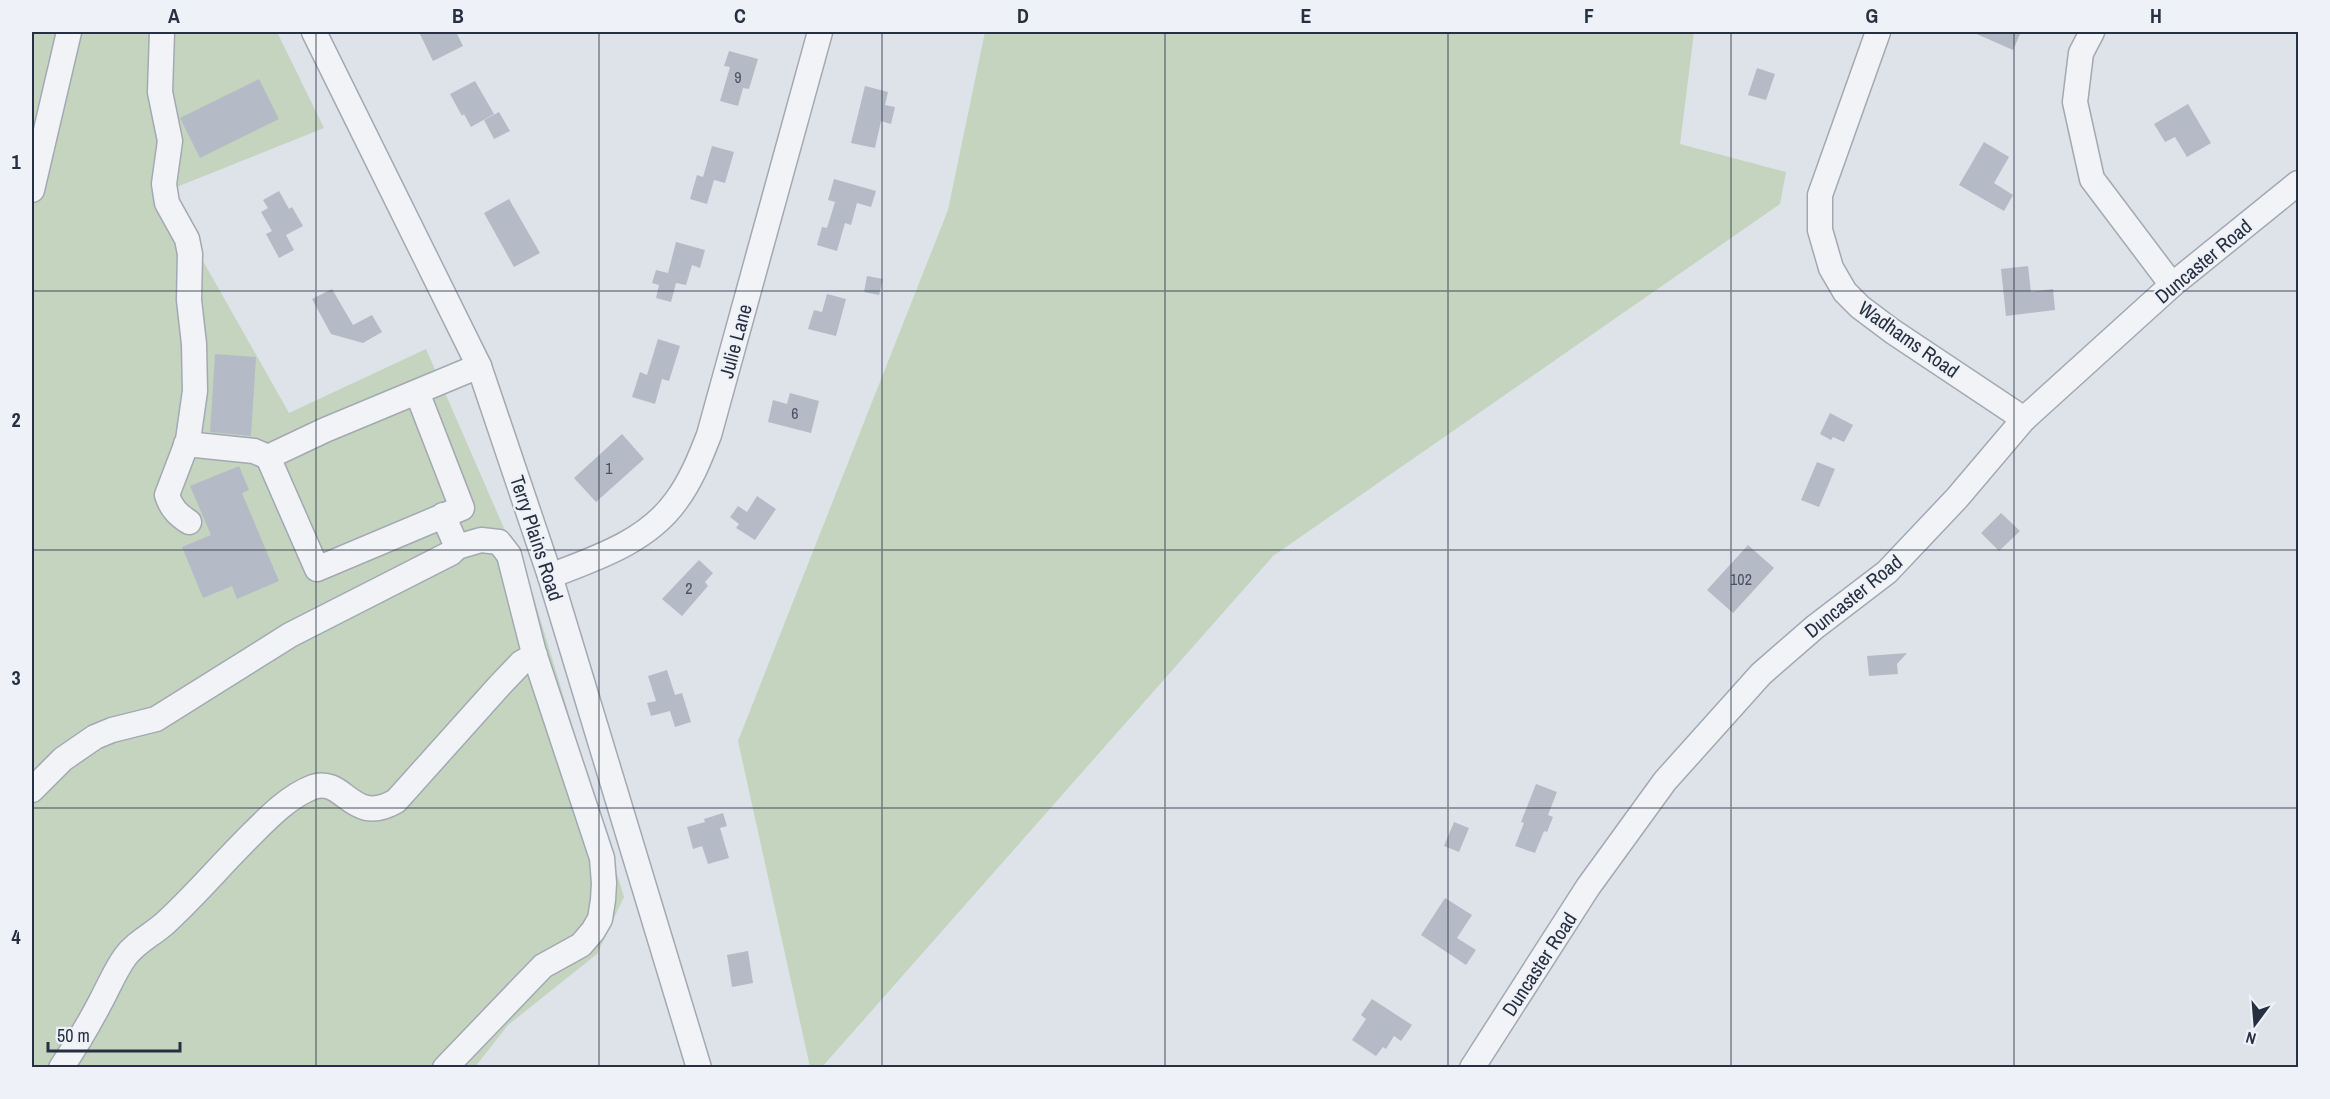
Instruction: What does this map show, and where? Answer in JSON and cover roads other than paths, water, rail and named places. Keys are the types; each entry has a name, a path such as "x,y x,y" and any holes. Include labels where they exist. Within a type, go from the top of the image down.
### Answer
{"street":[{"path":"32,190 69,32"},
{"path":"162,32 160,92 170,141 164,184 167,203 186,239 191,268 189,300 194,344 195,391 186,444 167,495 174,509 189,522"},
{"name":"Terry Plains Road","path":"314,32 479,366 550,576 699,1068"},
{"name":"Julie Lane","path":"550,576 598,557 637,537 675,503 690,480 709,435 820,32"},
{"name":"Wadhams Road","path":"1878,32 1820,195 1820,230 1831,268 1845,292 1860,307 2024,419"},
{"path":"2092,32 2081,53 2075,102 2092,179 2172,285"},
{"name":"Duncaster Road","path":"1472,1068 1588,887 1665,781 1761,674 1815,627 1887,572 1957,498 2024,419 2172,285 2298,183"},
{"path":"268,457 325,430 479,366"},
{"path":"186,444 254,451 268,457 317,569 462,508 417,392"},
{"path":"443,515 457,548"},
{"path":"32,790 63,759 95,737 112,730 156,719 290,635 365,598 457,548 481,540 499,542 509,555 535,655 602,858 604,883 600,919 581,945 543,966 445,1068"},
{"path":"61,1068 127,954 162,925 272,815 294,797 313,787 323,785 335,789 362,807 374,810 396,801 500,685 521,663 535,655"}]}
